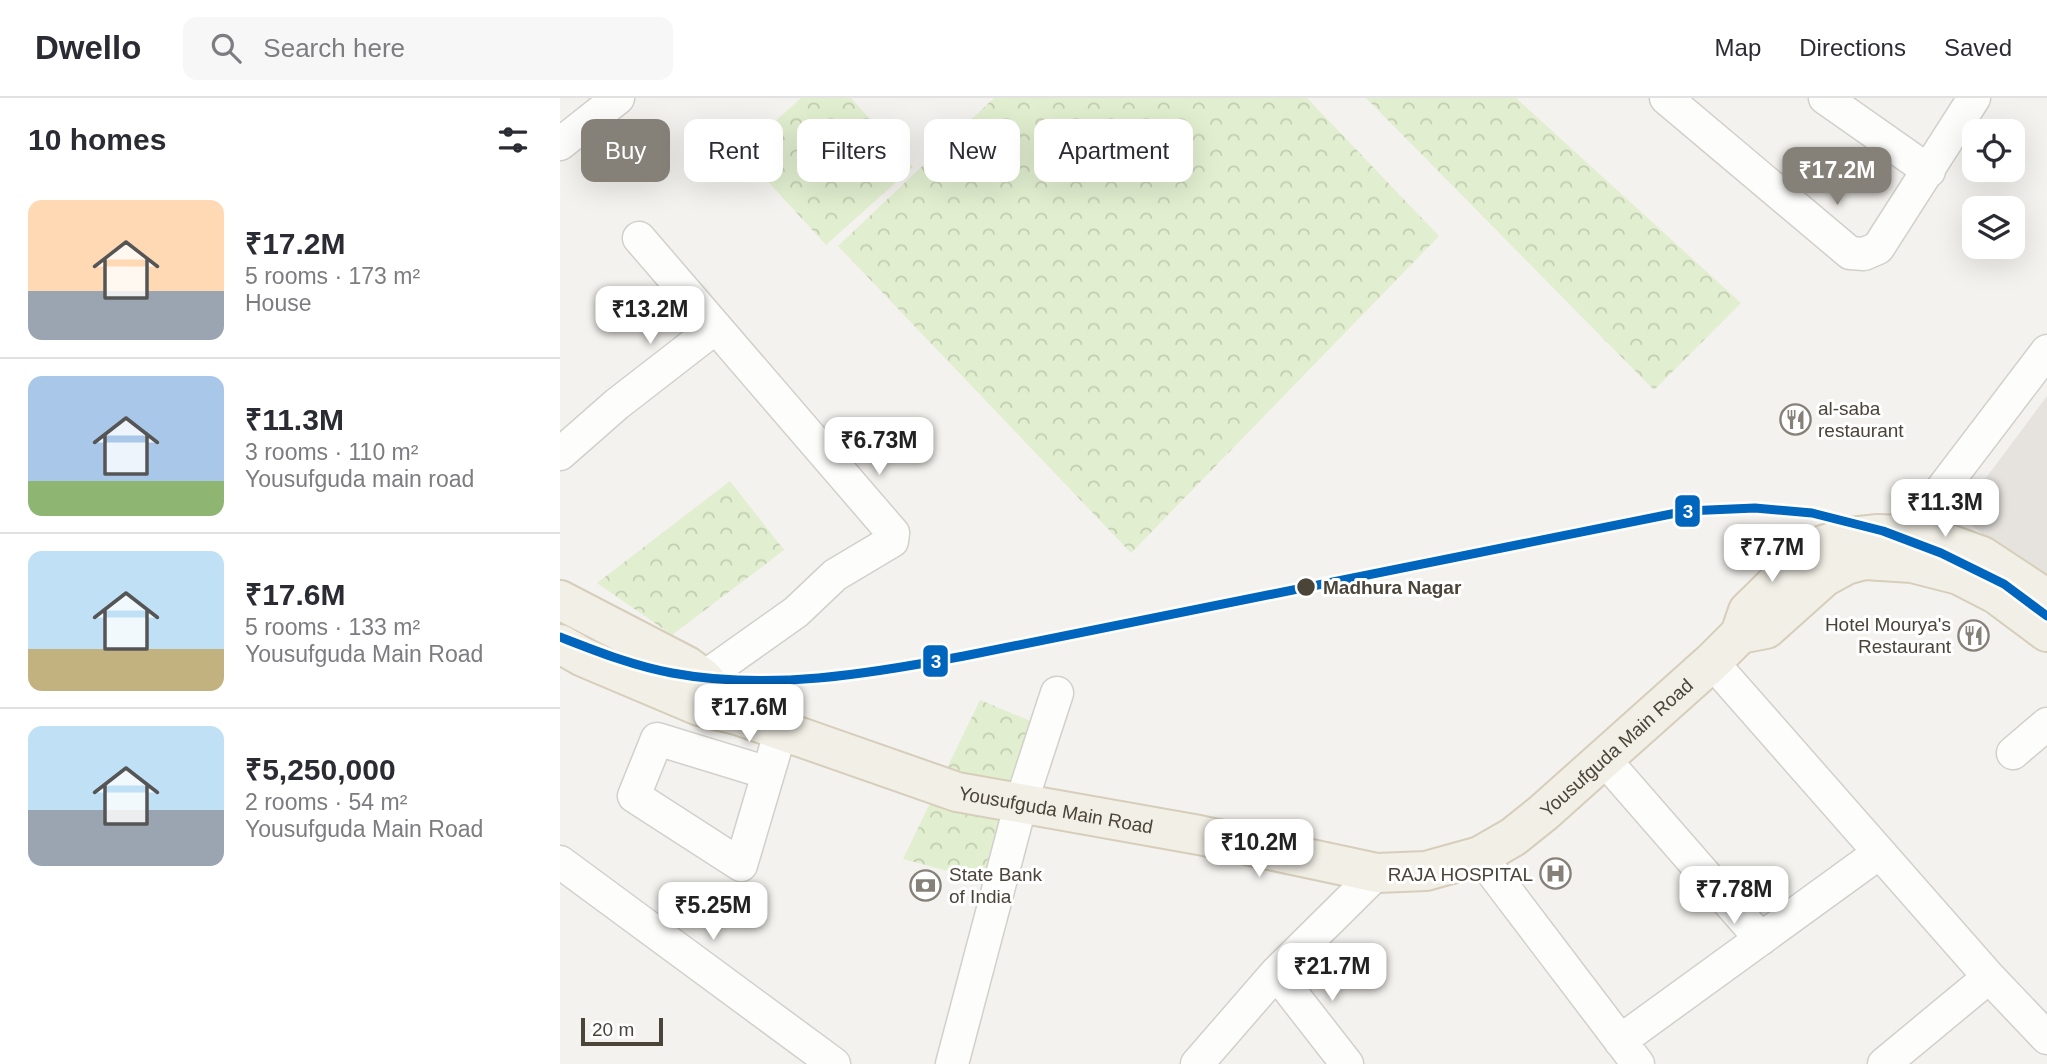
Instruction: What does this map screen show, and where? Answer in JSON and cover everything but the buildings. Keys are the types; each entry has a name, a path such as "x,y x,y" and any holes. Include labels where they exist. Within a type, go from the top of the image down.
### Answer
{"main road":[{"path":"1908,535 1938,540 1982,556 2047,599"},
{"name":"Yousufguda Main Road","path":"560,644 699,706 737,715 957,792 1199,835 1377,873 1426,872 1479,856 1513,837 1712,662 1740,634 1748,611 1798,562 1823,545 1850,537 1908,535"},
{"name":"Yousufguda Main Road","path":"1740,634 1766,629 1824,577 1846,565 1865,560 1912,563 1959,575 1997,594 2047,632"},
{"path":"560,600 687,666 703,678 737,715"}],"street":[{"path":"560,144 618,98"},
{"path":"1666,98 1850,253 1864,254 1878,248 1974,98"},
{"path":"1825,98 1929,171"},
{"path":"639,238 893,533 892,541 835,575 796,612 703,678"},
{"path":"560,454 617,404 715,328"},
{"path":"1908,535 2047,351"},
{"path":"1712,662 1989,977 2045,1034"},
{"path":"952,1064 1021,803 1057,693"},
{"path":"2012,753 2047,724"},
{"path":"768,773 657,739 634,796 741,865 768,773 780,730"},
{"path":"1604,759 1761,939"},
{"path":"1479,856 1629,1053 1761,939 1880,853"},
{"path":"560,862 834,1064"},
{"path":"1197,1064 1276,973 1377,873"},
{"path":"1276,973 1347,1064"},
{"path":"1884,1064 1989,977"}],"green space":[{"path":"801,98 851,98 870,119 797,119 797,182 896,182 826,245 768,182 783,182 783,119 778,119"},
{"path":"994,98 1307,98 1439,236 1131,553 838,246 905,182 910,182 910,178 924,164 924,182 1020,182 1020,119 972,119"},
{"path":"1366,98 1516,98 1741,303 1654,390"},
{"path":"730,481 784,550 672,635 597,583"},
{"path":"980,700 1033,722 988,882 903,859"}],"shaded area":[{"path":"2047,396 2047,590 1959,514"}],"metro line":[{"name":"3","path":"560,637 601,653 672,673 745,680 818,678 892,669 964,656 1686,511 1755,508 1812,513 1883,531 1941,553 2004,584 2047,616"}],"place":[{"name":"al-saba restaurant","path":"1795,419"},
{"name":"Madhura Nagar","path":"1306,587"},
{"name":"Hotel Mourya's Restaurant","path":"1974,635"},
{"name":"RAJA HOSPITAL","path":"1556,874"},
{"name":"State Bank of India","path":"926,885"}]}
